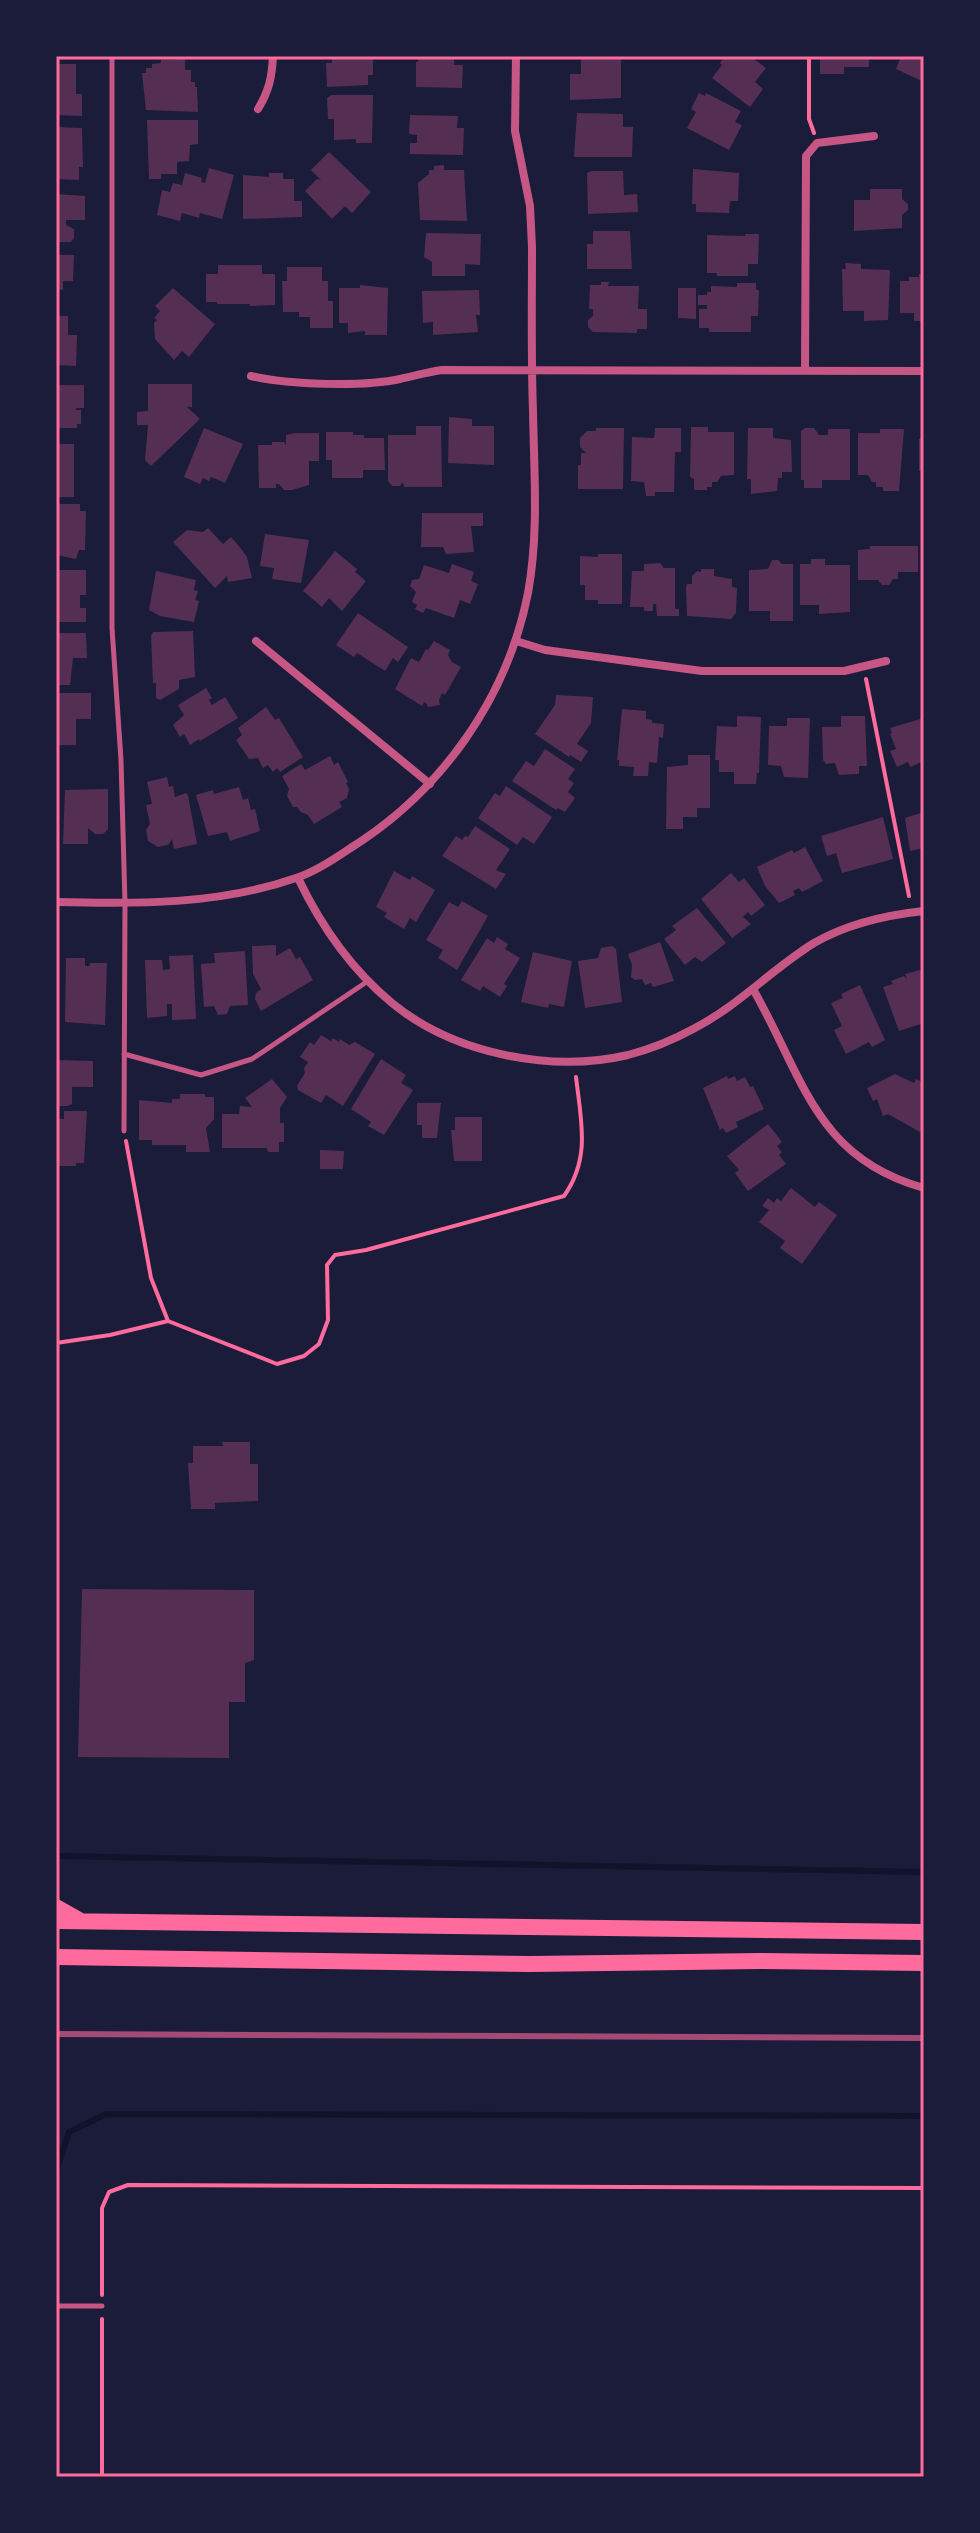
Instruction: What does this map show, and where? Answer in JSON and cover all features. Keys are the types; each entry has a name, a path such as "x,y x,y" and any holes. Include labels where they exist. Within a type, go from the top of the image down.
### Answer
{"highway":[{"path":"56,1907 81,1921"},
{"path":"56,1921 924,1932"},
{"path":"56,1957 530,1964 760,1961 924,1963"}],"street":[{"path":"258,109 269,86 273,56"},
{"path":"56,902 189,900 244,892 298,878 367,838 430,784 458,751 482,714 516,641 528,592 533,552 532,247 530,206 515,131 516,56"},
{"path":"805,370 806,156 817,143 874,136"},
{"path":"251,376 293,383 380,382 442,370 924,371"},
{"path":"256,641 430,784"},
{"path":"516,641 545,650 702,671 844,671 886,661"},
{"path":"298,878 311,906 368,981 394,1005 454,1039 505,1056 574,1061 629,1055 662,1043 726,1010 812,944 829,935 864,922 924,911"},
{"path":"753,989 817,1114 844,1147 870,1167 897,1181 924,1188"}],"lane":[{"path":"112,56 112,628 121,760 125,903 124,1131"},
{"path":"124,1054 201,1075 252,1059 368,981"},
{"path":"56,2306 102,2306"}],"path":[{"path":"809,56 809,119 817,143"},
{"path":"870,665 865,683 909,896"},
{"path":"56,1343 110,1335 168,1321 277,1364 304,1356 319,1344 328,1320 327,1265 335,1255 366,1250 564,1196 576,1180 581,1155 582,1130 576,1077"},
{"path":"124,1131 151,1278 168,1321"},
{"path":"102,2477 102,2208 109,2192 128,2185 924,2188"}],"building":[{"path":"332,56 373,56 373,75 368,75 368,85 327,87 326,63 332,63"},
{"path":"419,56 454,56 454,65 463,65 462,88 416,87 416,62"},
{"path":"581,56 621,56 621,98 570,100 570,74 581,74"},
{"path":"725,56 750,56 766,68 755,82 763,89 750,107 712,78"},
{"path":"820,56 869,56 869,67 844,67 844,74 820,74"},
{"path":"901,56 924,56 924,82 896,69"},
{"path":"185,59 185,70 191,70 191,82 195,82 197,87 198,112 146,110 142,73 146,73 146,68 152,68 152,64 161,63 161,60"},
{"path":"56,64 76,64 76,94 82,94 82,116 56,115"},
{"path":"699,93 705,96 706,93 741,111 735,122 742,125 729,150 687,128 696,112 691,109"},
{"path":"332,95 373,95 372,143 356,143 356,139 334,140 334,119 328,119 327,98"},
{"path":"577,113 623,114 623,127 633,127 632,157 574,157"},
{"path":"410,115 458,116 457,128 464,128 463,155 410,154 410,143 417,143 417,135 409,134"},
{"path":"147,120 198,120 198,144 190,145 189,161 177,162 177,174 161,174 161,179 149,179"},
{"path":"56,127 82,128 83,167 79,167 79,180 56,179"},
{"path":"329,152 371,192 352,213 345,206 332,219 305,191 317,179 321,180 311,170"},
{"path":"444,165 444,170 464,170 467,221 420,220 418,183 429,174 429,170 434,170 434,166"},
{"path":"209,168 234,175 222,219 200,213 199,218 182,213 180,221 157,215 162,190 170,192 173,183 182,185 185,173 202,178 201,182 205,183"},
{"path":"693,169 739,173 738,201 730,201 729,213 696,212 696,204 692,204"},
{"path":"623,171 624,195 637,194 638,212 588,214 587,173"},
{"path":"269,173 283,173 283,179 294,179 294,201 302,201 302,217 243,219 243,175 269,177"},
{"path":"870,189 902,189 902,199 908,204 908,210 902,215 902,228 854,231 854,200 870,200"},
{"path":"56,194 85,196 85,220 66,220 66,225 74,229 71,242 56,242"},
{"path":"593,231 630,231 632,269 587,269 587,244 593,244"},
{"path":"426,233 481,234 480,265 465,264 465,276 432,276 432,262 424,257"},
{"path":"759,234 758,264 748,264 748,276 707,273 707,235"},
{"path":"56,255 74,255 73,281 63,281 63,290 56,289"},
{"path":"845,263 861,264 861,269 890,270 888,320 864,321 864,311 843,311 842,269 846,269"},
{"path":"218,265 262,265 262,274 275,274 275,305 206,302 206,274 218,274"},
{"path":"287,267 322,267 322,281 328,281 328,301 333,301 333,328 310,328 310,317 299,317 299,312 283,312 282,281 287,281"},
{"path":"919,274 924,274 924,321 914,321 914,313 900,313 900,281 909,281 909,277 919,277"},
{"path":"601,282 609,282 608,286 639,286 638,309 647,309 647,329 637,329 637,333 593,332 588,327 588,320 593,316 593,309 589,309 590,285 601,285"},
{"path":"737,283 756,283 756,290 759,290 758,316 751,316 751,332 709,332 709,328 699,328 699,309 707,309 707,305 698,305 698,295 707,295 711,292 711,286 737,287"},
{"path":"360,285 388,288 387,335 365,335 365,331 348,333 348,323 339,323 339,288 360,288"},
{"path":"173,288 215,324 189,357 182,351 174,360 155,339 154,323 160,311 155,306"},
{"path":"678,288 696,288 696,319 678,318"},
{"path":"479,290 480,315 476,315 478,332 433,335 433,322 423,323 422,291"},
{"path":"56,316 68,316 68,335 77,335 76,366 56,365"},
{"path":"148,384 192,384 192,407 187,407 200,419 151,466 145,460 148,425 137,425 137,412 148,411"},
{"path":"56,385 84,385 84,408 76,408 81,410 81,424 77,424 77,428 56,428"},
{"path":"449,417 472,419 472,426 494,426 494,465 448,463"},
{"path":"416,426 441,426 442,487 404,487 403,482 400,486 392,486 388,481 388,435 416,435"},
{"path":"691,427 708,427 708,432 734,432 734,475 721,476 707,490 694,490 694,479 690,477"},
{"path":"204,428 243,444 225,483 211,477 209,481 203,478 200,484 184,477"},
{"path":"596,428 624,428 623,489 578,489 578,465 581,465 581,453 586,453 580,447 580,438 587,431 596,431"},
{"path":"655,428 681,428 681,452 675,452 674,492 655,492 655,496 646,496 644,482 631,481 632,437 654,438"},
{"path":"748,428 773,428 773,438 791,440 792,472 782,472 777,491 751,494 751,479 747,479"},
{"path":"814,428 819,435 828,435 828,429 850,429 850,480 822,480 822,488 804,488 804,480 801,480 801,431"},
{"path":"880,429 904,429 899,491 883,491 883,487 876,487 876,482 872,482 868,475 858,475 858,433 880,433"},
{"path":"326,432 353,432 353,435 364,435 364,438 384,438 385,470 363,470 363,478 332,478 332,460 326,460"},
{"path":"319,433 319,461 309,461 309,485 292,490 284,490 279,484 276,488 259,488 258,445 284,442 286,445 286,435"},
{"path":"919,439 924,439 924,471 919,471"},
{"path":"56,444 74,444 74,497 56,497"},
{"path":"56,504 80,504 80,511 86,511 85,550 79,550 76,559 56,555"},
{"path":"422,513 483,513 483,526 471,526 474,552 446,554 443,547 421,547"},
{"path":"208,528 223,544 231,537 247,557 252,578 228,582 227,576 215,588 173,542 187,530 203,532"},
{"path":"265,534 309,540 301,583 272,579 274,568 260,566"},
{"path":"870,546 918,546 918,572 898,572 898,579 893,579 889,585 882,585 878,580 858,580 858,550 870,549"},
{"path":"335,551 366,581 342,611 329,598 322,607 303,591"},
{"path":"598,554 622,554 622,604 598,604 598,600 585,600 585,585 580,585 580,556 598,557"},
{"path":"811,559 825,559 825,565 850,565 850,612 819,614 819,605 800,605 800,564 811,564"},
{"path":"772,560 793,564 793,621 770,621 770,611 749,611 749,570 768,569"},
{"path":"660,563 664,568 675,568 675,609 679,609 679,616 657,616 656,604 653,604 653,611 630,607 632,571 644,571 644,564"},
{"path":"452,564 474,572 471,581 478,584 470,604 460,600 454,618 426,608 423,613 415,609 417,605 412,602 416,592 410,586 412,580 419,579 424,565 449,573"},
{"path":"701,569 714,569 714,576 732,579 732,587 737,588 736,613 731,619 687,616 686,587 692,584 692,576"},
{"path":"56,570 86,570 86,595 80,595 80,608 86,608 86,622 56,622"},
{"path":"156,571 196,580 194,590 198,591 195,600 199,601 194,622 160,616 149,610"},
{"path":"358,613 408,647 398,662 393,658 385,671 357,653 354,657 336,645"},
{"path":"193,631 195,677 179,680 179,689 160,700 156,698 153,632"},
{"path":"56,633 86,633 87,658 73,658 70,685 56,685"},
{"path":"434,641 450,650 448,655 452,662 461,667 445,695 442,693 440,705 428,707 424,702 422,706 395,689 411,658 419,662"},
{"path":"206,688 212,705 225,697 238,718 190,745 184,734 180,737 173,725 184,715 178,705"},
{"path":"56,693 91,693 91,719 76,719 76,745 56,745"},
{"path":"556,695 593,697 591,723 577,744 588,751 581,762 535,734 555,705"},
{"path":"266,707 275,720 279,718 303,757 280,772 277,768 273,772 268,765 263,768 258,758 249,759 236,740 242,735 238,728"},
{"path":"622,709 646,711 646,719 664,724 663,738 659,737 657,763 649,762 648,776 633,776 634,767 619,766"},
{"path":"737,716 761,717 756,784 734,784 734,772 719,772 719,760 715,760 717,726 737,727"},
{"path":"841,716 865,716 867,766 859,766 859,774 839,775 835,763 826,764 823,760 822,727 841,727"},
{"path":"787,718 810,718 808,778 784,777 781,766 768,765 769,726 787,726"},
{"path":"924,718 924,761 910,767 908,762 897,767 890,751 896,749 890,728"},
{"path":"545,749 575,769 568,779 574,783 568,792 575,798 565,812 556,810 512,781 526,761 534,766"},
{"path":"688,755 710,755 710,808 697,808 697,817 683,817 683,829 666,829 667,767 688,765"},
{"path":"330,756 334,765 338,762 348,782 347,798 339,802 342,807 314,824 308,815 293,807 282,776 301,764 305,770"},
{"path":"167,777 175,797 188,795 197,844 174,849 172,839 168,845 158,847 148,841 146,830 150,824 146,805 152,804 147,782"},
{"path":"506,786 552,817 534,844 523,837 517,845 478,818 495,793 500,796"},
{"path":"239,787 243,800 248,798 251,810 255,809 260,831 230,841 227,832 208,836 196,795"},
{"path":"108,789 108,829 103,834 95,834 88,828 88,844 63,844 65,790"},
{"path":"924,812 924,848 910,851 905,818"},
{"path":"883,817 893,859 842,873 836,853 827,856 821,836"},
{"path":"475,826 510,849 496,870 506,874 496,889 442,856 456,836 462,840 468,837"},
{"path":"805,847 823,881 802,892 799,888 793,891 795,895 779,903 765,886 757,867"},
{"path":"394,871 410,880 412,876 435,890 416,922 410,918 404,929 384,917 387,913 376,907"},
{"path":"731,873 739,882 744,878 765,905 751,916 748,912 743,917 751,924 732,938 701,899"},
{"path":"462,901 488,916 457,970 438,958 443,950 426,940 449,902 458,907"},
{"path":"697,908 726,943 702,962 695,957 685,965 664,939 676,930 672,926"},
{"path":"497,937 508,944 505,949 520,958 500,997 483,986 480,991 461,980 487,938 494,943"},
{"path":"660,942 674,981 653,987 651,983 645,985 642,979 631,977 632,965 628,954"},
{"path":"276,945 276,956 290,948 296,959 300,957 313,980 261,1011 255,999 261,989 253,974 252,946"},
{"path":"612,946 616,949 622,1002 585,1008 578,961 598,958 601,948"},
{"path":"245,951 248,1005 230,1006 227,1014 218,1015 214,1006 204,1007 201,964 215,963 214,953"},
{"path":"533,952 572,961 564,1007 549,1004 548,1008 521,1002"},
{"path":"193,955 196,1019 172,1020 172,1004 167,1004 167,1016 147,1018 145,960 162,960 163,970 170,969 169,956"},
{"path":"66,958 85,958 85,966 107,963 105,1025 65,1022"},
{"path":"924,969 924,1023 899,1031 883,987 904,976 907,979 905,974"},
{"path":"860,985 885,1040 872,1047 869,1042 846,1054 834,1030 842,1026 831,1003"},
{"path":"321,1035 331,1041 333,1038 339,1042 340,1039 349,1045 355,1042 375,1054 343,1106 326,1095 321,1103 298,1090 308,1062 300,1057 310,1042 314,1045"},
{"path":"381,1059 406,1075 401,1083 413,1090 384,1135 368,1126 371,1122 351,1109"},
{"path":"56,1060 93,1061 93,1087 72,1087 72,1104 68,1106 56,1106"},
{"path":"895,1074 914,1083 916,1079 924,1083 924,1124 920,1132 888,1114 883,1116 877,1099 873,1101 867,1088"},
{"path":"727,1076 728,1079 735,1076 737,1081 745,1077 764,1109 736,1122 738,1127 726,1133 723,1128 720,1130 703,1088"},
{"path":"272,1079 287,1097 280,1108 284,1142 279,1142 279,1152 268,1152 267,1148 222,1148 222,1114 239,1114 240,1106 252,1107 245,1098"},
{"path":"180,1094 214,1097 214,1119 206,1128 210,1152 186,1152 186,1145 152,1145 152,1140 139,1140 139,1100 172,1103 172,1099 180,1099"},
{"path":"417,1103 441,1103 437,1138 422,1138 422,1125 417,1125"},
{"path":"64,1111 87,1111 84,1163 76,1163 76,1166 56,1166 56,1119 64,1119"},
{"path":"455,1117 482,1117 482,1161 454,1161 451,1130 455,1130"},
{"path":"768,1124 782,1142 777,1146 786,1164 748,1191 735,1173 739,1170 727,1156"},
{"path":"320,1150 344,1151 343,1169 320,1169"},
{"path":"791,1188 815,1207 819,1202 837,1215 802,1264 780,1248 785,1241 759,1222 769,1210 762,1206 768,1198 774,1203 777,1198 781,1201"},
{"path":"222,1442 250,1442 250,1464 258,1464 258,1501 215,1503 215,1509 191,1509 188,1463 193,1463 193,1446 223,1446"},
{"path":"82,1589 254,1590 254,1660 245,1663 245,1702 229,1702 229,1758 78,1757"}],"waterway":[{"path":"56,1856 924,1872"},
{"path":"56,2171 69,2132 106,2114 924,2116"}],"railway":[{"path":"56,2034 924,2038"}]}
